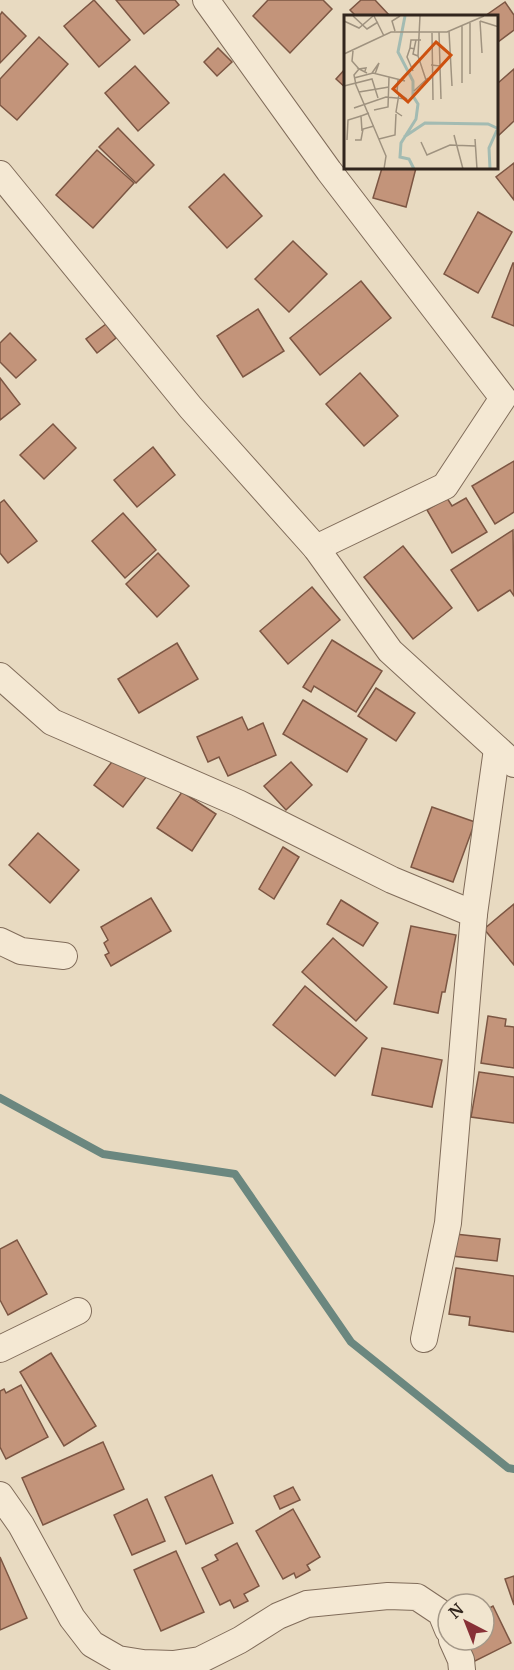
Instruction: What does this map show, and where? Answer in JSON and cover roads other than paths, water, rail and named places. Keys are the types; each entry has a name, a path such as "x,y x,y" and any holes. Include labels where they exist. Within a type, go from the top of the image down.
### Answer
{"street":[{"path":"206,0 329,171 509,406 445,486 316,548"},
{"path":"0,174 191,408 316,548 390,651 506,757 474,914 448,1223 424,1339"},
{"path":"0,676 52,722 238,803 392,880 474,914"},
{"path":"0,941 21,951 64,956"},
{"path":"0,1349 78,1311"},
{"path":"0,1495 21,1525 72,1618 92,1644 118,1659 143,1663 202,1665 278,1617 307,1604 388,1596 417,1597 436,1610"},
{"path":"457,1652 462,1670"}],"waterway":[{"path":"0,1098 103,1154 235,1174 351,1342 508,1468 514,1469"}]}
